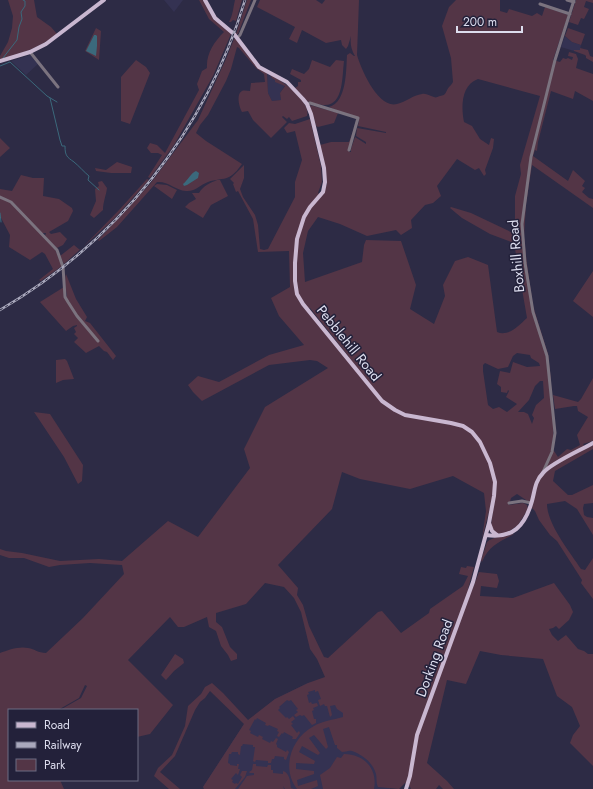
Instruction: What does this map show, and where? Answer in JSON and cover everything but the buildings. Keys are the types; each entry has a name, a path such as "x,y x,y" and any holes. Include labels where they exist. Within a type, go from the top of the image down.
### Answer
{"main road":[{"path":"0,62 30,52 51,41 104,0"},
{"path":"205,0 215,18 237,38 259,67 288,82 307,104"},
{"name":"Pebblehill Road","path":"307,104 326,182 323,192 310,207 304,217 297,239 295,263 297,294 328,336 382,400 395,410 405,414 464,426 472,432 480,442 490,463 495,489 486,535"},
{"path":"486,535 499,536 510,534 518,528 524,521 531,503 535,486 548,466 593,443"},
{"path":"489,523 492,531 499,536"},
{"name":"Dorking Road","path":"405,789 410,776 418,735 470,591 486,535"}],"street":[{"path":"237,38 240,35 255,0"},
{"path":"567,0 574,1"},
{"name":"Boxhill Road","path":"548,466 555,433 549,373 547,356 533,312 525,263 522,224 531,157 554,63 574,1"},
{"path":"540,4 570,14"},
{"path":"30,52 58,87"},
{"path":"307,104 310,103 358,118 357,127 349,150"},
{"path":"0,197 11,202 57,250 64,267 65,296 98,341"},
{"path":"509,503 522,501 531,503"}],"shaded area":[{"path":"164,0 183,0 174,12"},
{"path":"565,36 572,42 581,45 580,50 574,51 561,47"},
{"path":"30,55 38,64 26,75 11,61"},
{"path":"267,72 286,84 280,93 281,100 272,101 268,93"},
{"path":"308,683 338,705 392,779 390,789 204,789 203,787 244,724 275,699"}],"green space":[{"path":"8,0 34,0 37,17 51,27 57,34 37,47 0,60 0,56 8,42 12,28 13,16"},
{"path":"199,0 203,0 231,34 213,76 174,145 150,178 148,177 162,155 158,153 151,153 147,148 150,143 157,145 165,153 199,90 197,84 202,71 207,68 211,48 224,32 209,19"},
{"path":"235,0 242,0 236,21 233,20 229,22 232,14"},
{"path":"247,0 251,0 238,34 236,34"},
{"path":"260,0 316,0 322,4 325,0 359,0 357,55 371,87 383,100 390,104 397,104 422,94 435,97 442,96 453,82 451,58 442,26 449,7 456,0 500,0 500,11 507,13 509,9 532,16 537,13 542,16 545,7 568,15 553,60 560,62 563,58 568,58 572,60 573,57 568,56 569,52 576,54 578,59 576,68 593,74 593,101 575,91 573,99 551,91 537,151 535,150 533,156 568,181 573,170 585,181 582,186 585,188 582,192 589,198 593,199 593,208 532,165 526,204 524,237 533,306 548,354 553,425 553,442 551,451 554,451 558,457 567,449 571,450 580,445 577,435 588,417 578,411 577,406 555,409 553,395 578,402 593,378 593,441 583,444 586,448 593,445 593,449 555,471 553,481 568,495 572,495 593,485 593,503 584,504 583,508 584,515 593,518 593,535 577,509 565,501 547,504 548,512 555,529 581,569 585,570 593,558 593,599 581,583 582,580 557,541 550,535 539,520 532,508 533,501 529,502 517,494 511,498 509,505 523,503 527,505 528,509 518,525 506,533 497,534 494,532 491,525 496,487 494,483 493,496 482,539 486,511 484,493 453,476 410,489 360,479 342,472 332,509 278,565 298,588 297,595 303,605 309,626 324,657 328,658 378,612 382,611 401,633 429,613 430,609 463,586 468,576 459,574 461,567 474,567 468,589 472,590 479,572 497,574 499,581 497,588 481,586 480,596 513,598 554,583 570,605 573,612 569,620 559,629 556,626 549,629 552,635 558,641 566,635 578,649 588,654 593,654 593,766 570,743 573,735 580,726 572,707 557,696 543,659 501,655 480,651 466,684 447,680 427,763 454,789 443,789 439,785 436,789 411,789 405,783 399,789 378,787 375,770 370,763 364,757 356,753 351,751 342,752 337,748 329,727 323,729 328,747 326,749 314,735 309,738 320,753 318,755 302,746 299,752 315,761 314,764 296,763 296,769 314,771 314,774 297,780 298,786 317,780 318,786 311,789 297,789 292,781 289,763 294,746 299,738 306,731 317,724 343,717 343,713 337,709 335,705 330,706 332,715 330,717 327,706 324,704 320,706 318,700 321,699 318,691 315,692 315,690 308,692 309,694 307,695 309,703 317,703 318,706 313,708 314,710 312,711 314,719 316,719 316,723 312,725 304,715 296,717 294,715 298,712 296,710 298,709 291,700 287,700 279,707 280,708 278,710 286,718 287,717 289,719 293,716 295,719 291,722 293,724 291,725 297,733 299,731 300,733 296,739 292,739 293,737 284,732 279,737 277,736 279,732 277,731 278,729 265,725 266,723 257,718 256,720 255,719 249,730 251,731 250,733 258,737 259,735 263,737 262,739 270,743 276,738 278,739 276,744 277,747 289,752 286,760 284,757 275,756 271,763 268,763 268,761 256,760 255,762 253,761 255,747 253,747 253,745 243,744 241,746 240,755 238,752 232,752 229,754 228,763 230,765 237,766 237,764 239,764 238,769 240,769 238,775 236,773 231,779 233,780 232,782 238,784 242,777 240,775 242,771 247,771 245,777 235,789 204,789 203,787 244,724 210,691 195,710 175,756 160,772 180,789 169,789 154,776 158,768 172,755 185,726 188,706 201,694 205,687 212,683 248,720 275,699 308,683 325,677 317,659 310,649 301,612 294,598 284,587 265,583 246,604 216,613 216,622 222,627 230,647 237,654 237,659 231,661 221,646 216,631 209,627 207,617 184,627 178,627 170,617 128,660 173,705 150,734 138,737 138,709 62,709 81,698 87,686 85,685 79,698 60,709 8,709 8,781 60,781 64,789 0,789 0,653 25,648 46,653 83,618 124,574 122,565 90,563 49,567 24,558 9,558 0,555 0,549 60,561 99,559 122,561 168,521 198,537 250,468 244,449 265,407 328,368 317,361 310,360 269,365 202,401 188,385 198,376 219,382 269,355 304,345 279,316 271,298 290,287 289,251 258,252 253,219 238,191 236,192 234,183 230,179 244,165 244,178 240,189 243,197 255,215 258,225 260,249 268,249 295,197 295,182 302,160 295,131 287,133 284,128 289,123 295,124 310,119 321,166 322,182 318,193 321,195 327,184 320,145 331,142 349,142 356,124 349,152 351,152 355,137 366,144 366,142 356,136 357,128 386,133 358,126 359,120 329,107 335,104 342,92 346,77 347,55 350,53 355,56 351,46 351,36 346,49 342,45 341,40 326,43 302,30 297,43 289,39 295,27 257,7","holes":["478,79 540,96 520,165 521,174 515,196 515,234 471,213 451,207 450,208 462,218 490,234 514,243 527,318 510,332 497,332 488,265 468,257 455,261 443,285 445,296 434,324 410,309 416,285 401,241 366,240 362,262 305,282 303,253 308,231 318,217 340,224 367,236 396,230 401,235 412,228 411,220 425,205 433,203 441,196 437,186 457,159 475,170 479,168 484,176 486,174 485,170 493,148 494,139 491,138 489,145 480,139 472,126 464,122 463,116 465,91 472,82","310,308 349,357 346,358 307,310","517,353 530,355 531,358 539,363 540,366 527,367 513,362 510,373 500,371 497,384 501,387 501,392 507,393 508,390 509,391 506,397 517,404 507,412 499,407 493,409 488,405 483,365 485,363 498,369 508,367 513,356","540,381 543,381 544,398 536,405 532,415 534,418 532,424 528,414 518,412 529,400 535,386"]},
{"path":"576,0 593,0 593,3 586,1 584,7 589,9 584,19 581,18 578,25 569,22"},
{"path":"96,28 101,31 99,60 85,51","holes":["94,35 97,36 97,46 92,53 87,51"]},
{"path":"568,28 585,34 581,45 572,42 565,36"},
{"path":"236,38 248,56 267,72 268,93 272,101 281,100 280,93 285,86 275,82 269,73 300,98 305,104 307,116 292,121 289,117 287,119 283,116 282,117 287,122 271,138 253,120 248,111 242,112 239,101 240,93 243,91 250,91 251,83 265,82 264,74 256,68 237,47 226,81 208,115 196,133 242,164 235,173 229,177 213,180 189,191 182,190 165,183 157,182 117,227 99,241 98,240 150,184 198,120 234,39"},
{"path":"580,48 588,50 590,56 593,57 593,62 586,58 585,55 574,51 580,50"},
{"path":"136,60 146,67 150,73 130,124 121,121 121,77"},
{"path":"312,60 330,67 336,60 344,61 341,89 335,101 330,104 323,105 306,101 295,88 301,80 290,74 292,69 304,74 309,69"},
{"path":"310,105 338,113 334,123 318,127 316,126"},
{"path":"0,138 10,148 0,157"},
{"path":"117,162 132,167 131,173 96,171 95,168 106,170"},
{"path":"21,175 33,178 44,178 43,196 59,199 72,208 73,211 68,221 49,232 51,234 60,232 67,239 63,245 57,248 45,236 46,233 42,233 55,249 62,266 41,281 39,280 53,269 45,254 42,252 30,260 9,247 10,235 0,216 0,189 12,191"},
{"path":"147,179 149,180 114,219 83,247"},
{"path":"220,180 228,196 211,205 203,218 185,207 196,199 192,193 199,193 209,184"},
{"path":"102,181 107,188 103,210 94,218 90,215 96,201 95,189 99,186 98,182"},
{"path":"157,184 167,185 177,190 172,199 154,186"},
{"path":"74,245 80,250 64,264 60,256"},
{"path":"593,271 593,317 573,301"},
{"path":"66,274 76,299 87,317 85,321 90,323 116,356 113,360 107,352 99,346 86,353 74,342 78,338 74,334 76,332 74,328 77,325 66,331 40,302 64,287 64,295 67,296 65,282"},
{"path":"65,359 74,379 63,380 56,383 56,360"},
{"path":"34,412 50,414 83,465 82,481 78,484 64,457"},
{"path":"514,534 492,548 482,562 481,560 487,542 496,538"},
{"path":"175,654 183,659 184,663 166,680 161,675"},
{"path":"344,754 358,757 368,764 374,775 374,789 323,789 320,775 330,768 337,757 341,758"},
{"path":"253,764 256,764 256,766 267,767 268,765 271,765 271,770 273,770 273,773 283,774 283,771 285,772 289,778 291,788 294,789 285,789 283,786 284,789 238,789 247,776 254,775 254,773 249,772 252,770"}],"water":[{"path":"94,35 97,36 96,56 86,51"},
{"path":"196,171 199,173 198,178 184,186 183,184"}],"waterway":[{"path":"3,58 17,40 22,19 21,12 25,6 25,1 23,0"},
{"path":"0,66 10,62 47,96 57,102"},
{"path":"50,98 60,140 62,146 65,146 67,156 89,176 88,180 99,190"},
{"path":"0,213 1,222"}],"railway":[{"path":"0,310 43,282 83,251 119,216 152,178 181,137 207,94 228,48 245,0"}]}
